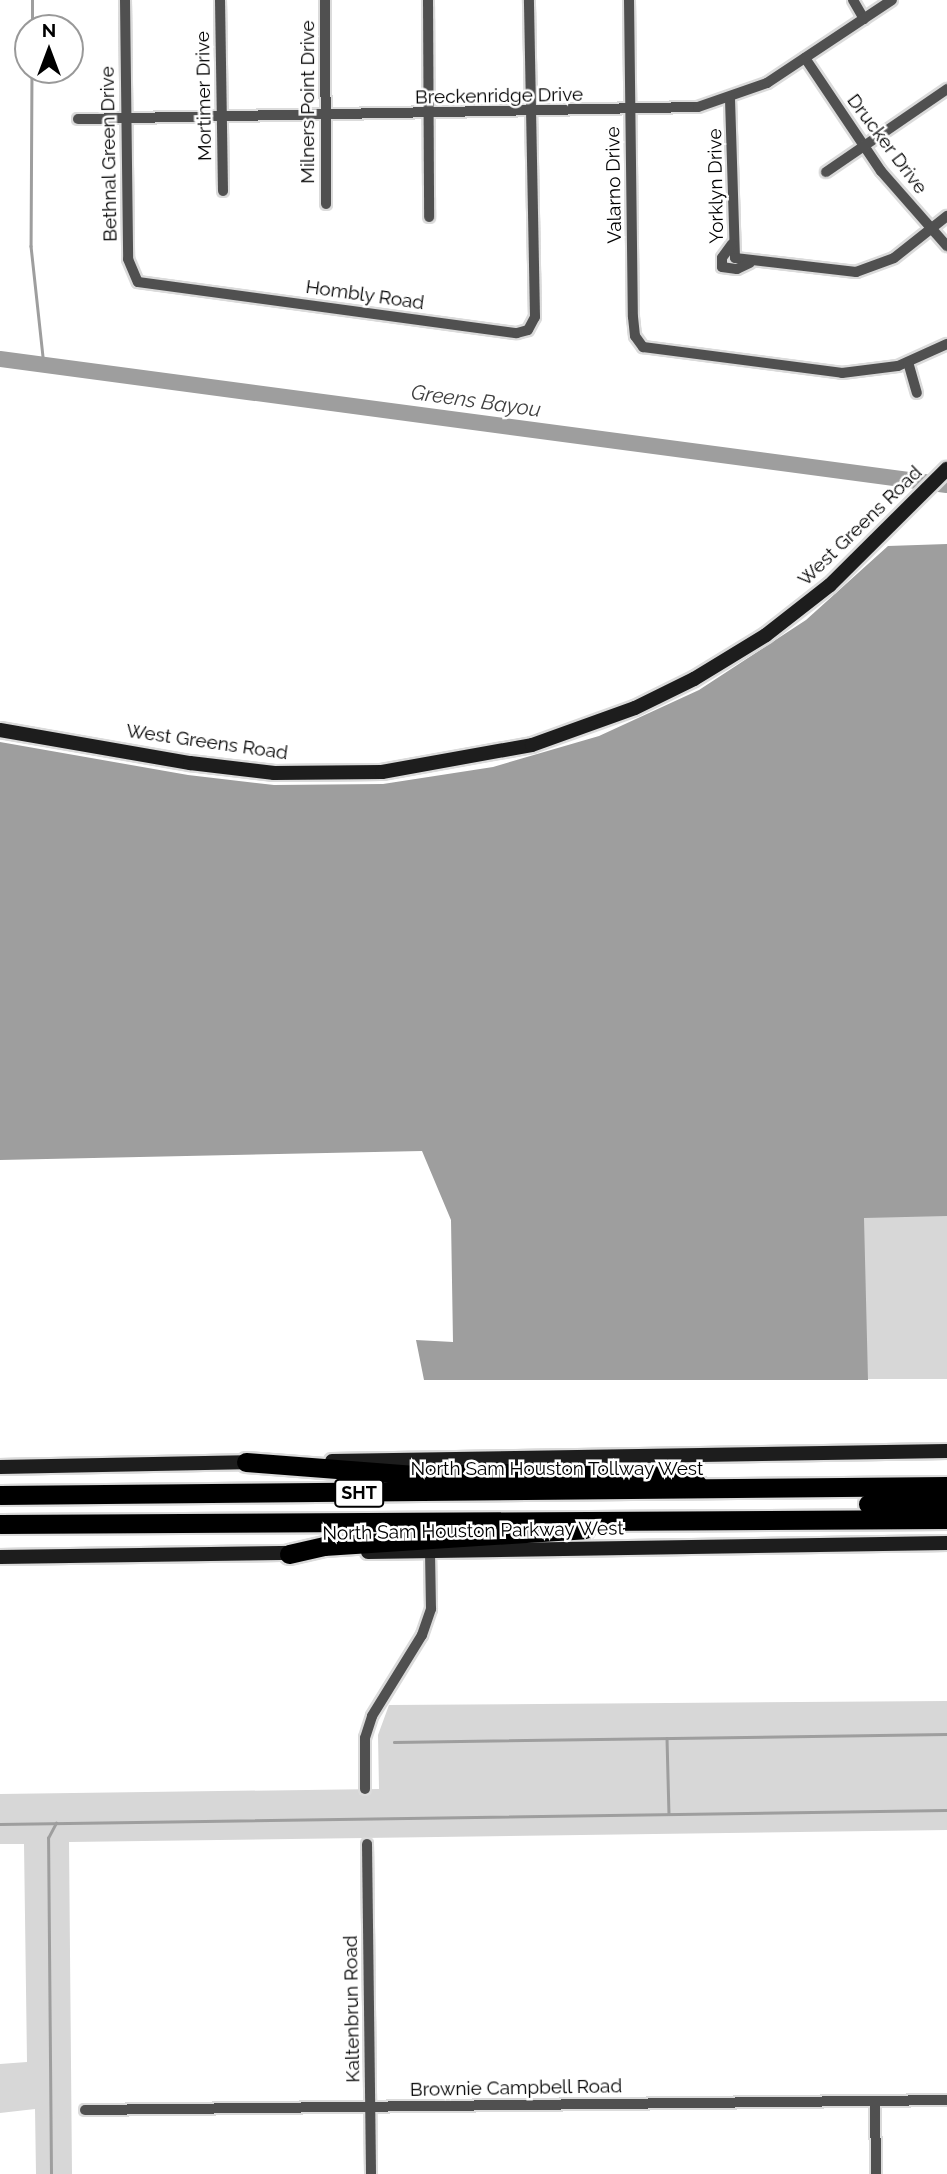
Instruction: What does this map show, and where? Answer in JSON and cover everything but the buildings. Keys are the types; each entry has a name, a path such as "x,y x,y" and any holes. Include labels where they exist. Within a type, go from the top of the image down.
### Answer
{"highway":[{"path":"246,1462 414,1475 562,1472 668,1476 718,1490"},
{"name":"North Sam Houston Tollway West","path":"0,1495 947,1486"},
{"name":"North Sam Houston Tollway West","path":"234,1520 445,1510 947,1503"},
{"path":"289,1553 324,1546 554,1534 656,1518"},
{"name":"North Sam Houston Tollway West","path":"0,1524 234,1520 947,1519"}],"main road":[{"name":"West Greens Road","path":"0,730 274,773 382,772 490,755 594,725 674,689 731,658 830,585 947,469"},
{"path":"0,1467 947,1451"},
{"name":"North Sam Houston Parkway West","path":"0,1557 947,1543"}],"street":[{"name":"Bethnal Green Drive","path":"125,0 128,259 138,282 161,286"},
{"name":"Mortimer Drive","path":"220,0 223,191"},
{"name":"Milners Point Drive","path":"325,0 326,204"},
{"path":"428,0 429,217"},
{"name":"Hombly Road","path":"161,286 517,333 528,330 535,317 529,0"},
{"name":"Valarno Drive","path":"629,0 635,336 643,347 663,352 832,373 874,371 908,362"},
{"path":"853,0 864,19"},
{"name":"Breckenridge Drive","path":"78,119 631,112 698,107 730,99 767,83 892,0"},
{"name":"Drucker Drive","path":"805,58 862,145 947,246"},
{"path":"825,172 947,89"},
{"name":"Yorklyn Drive","path":"730,99 732,244 735,258 750,263 856,272 894,258 932,229"},
{"path":"932,229 947,216"},
{"path":"917,393 908,362 947,344"},
{"path":"366,1789 365,1738 372,1716 422,1634 431,1609 430,1551"},
{"name":"Kaltenbrun Road","path":"367,1844 371,2174"},
{"name":"Brownie Campbell Road","path":"85,2110 947,2100"},
{"path":"875,2101 876,2174"}],"shaded area":[{"path":"947,544 947,1216 864,1218 868,1380 424,1380 416,1340 453,1342 451,1220 422,1151 0,1160 0,742 188,775 274,785 383,784 493,767 599,736 699,690 806,620 888,546"},
{"path":"864,1216 947,1216 947,1379 864,1379"},
{"path":"947,1701 947,1830 69,1842 72,2174 36,2174 35,2109 0,2113 0,2064 27,2062 24,1844 0,1844 0,1794 379,1789 378,1735 389,1705"}],"waterway":[{"path":"32,0 32,14"},
{"path":"32,84 31,246 44,365"},
{"name":"Greens Bayou","path":"0,359 947,485"},
{"path":"394,1742 947,1734"},
{"path":"667,1738 669,1814"},
{"path":"0,1824 947,1810"},
{"path":"51,2174 48,1838 56,1823"}]}
